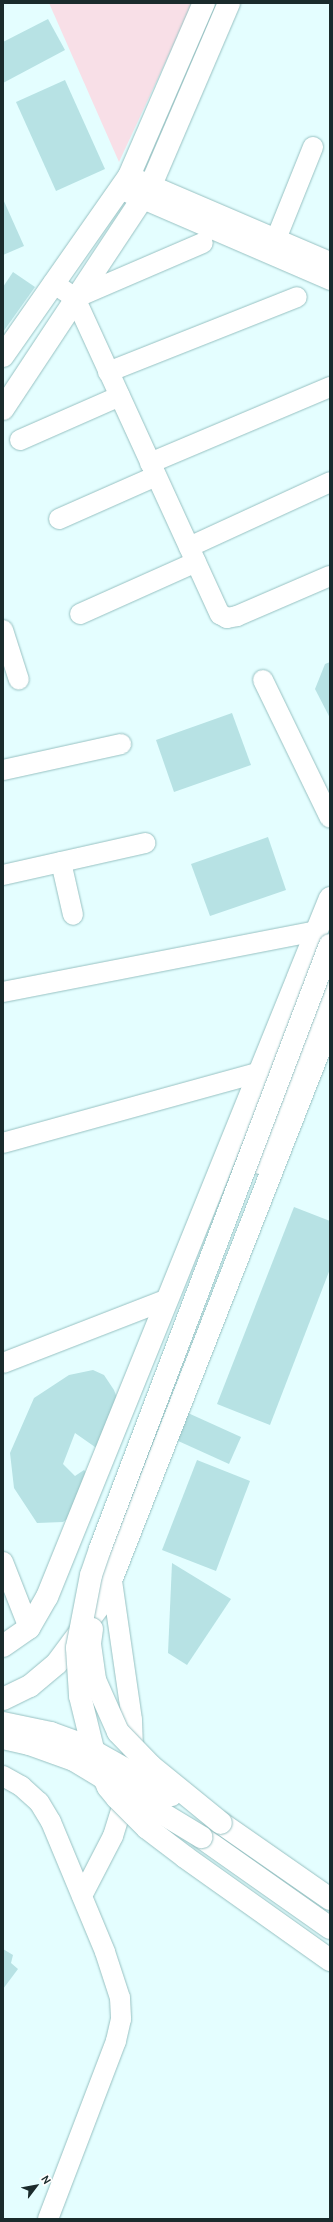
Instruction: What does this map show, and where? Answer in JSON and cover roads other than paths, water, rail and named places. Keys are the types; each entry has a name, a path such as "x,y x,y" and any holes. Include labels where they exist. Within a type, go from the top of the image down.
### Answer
{"main road":[{"path":"3,356 124,182 204,3"},
{"path":"3,408 147,192 229,3"},
{"path":"330,898 323,938 91,1575 77,1648 80,1696 96,1760 108,1787 147,1828 185,1857 330,1960"},
{"path":"3,1646 29,1628 47,1597 260,1072 323,938"},
{"path":"330,982 112,1553 97,1596 90,1644 95,1680 118,1732 151,1766 221,1823 330,1899"},
{"path":"3,1699 30,1686 57,1663 103,1601 330,1023"},
{"path":"3,1723 51,1733 79,1743 221,1823"},
{"path":"3,1738 29,1744 74,1760 200,1838 330,1928"}],"street":[{"path":"273,245 313,147"},
{"path":"124,182 273,245 330,262"},
{"path":"75,298 203,243"},
{"path":"273,245 330,280"},
{"path":"53,283 75,298 220,614 227,618 237,616 330,576"},
{"path":"108,372 297,297"},
{"path":"59,519 153,469 330,387"},
{"path":"20,440 120,396"},
{"path":"80,614 330,482"},
{"path":"3,630 19,680"},
{"path":"263,680 330,818"},
{"path":"3,770 121,744"},
{"path":"3,874 145,843"},
{"path":"61,862 73,915"},
{"path":"3,992 323,938"},
{"path":"3,1143 260,1072"},
{"path":"3,1363 168,1299"},
{"path":"3,1563 29,1628"},
{"path":"82,1896 112,1836 133,1771 132,1720 112,1581"},
{"path":"3,1776 21,1786 39,1802 51,1822 105,1952 120,1998 121,2019 116,2041 48,2219"}]}
